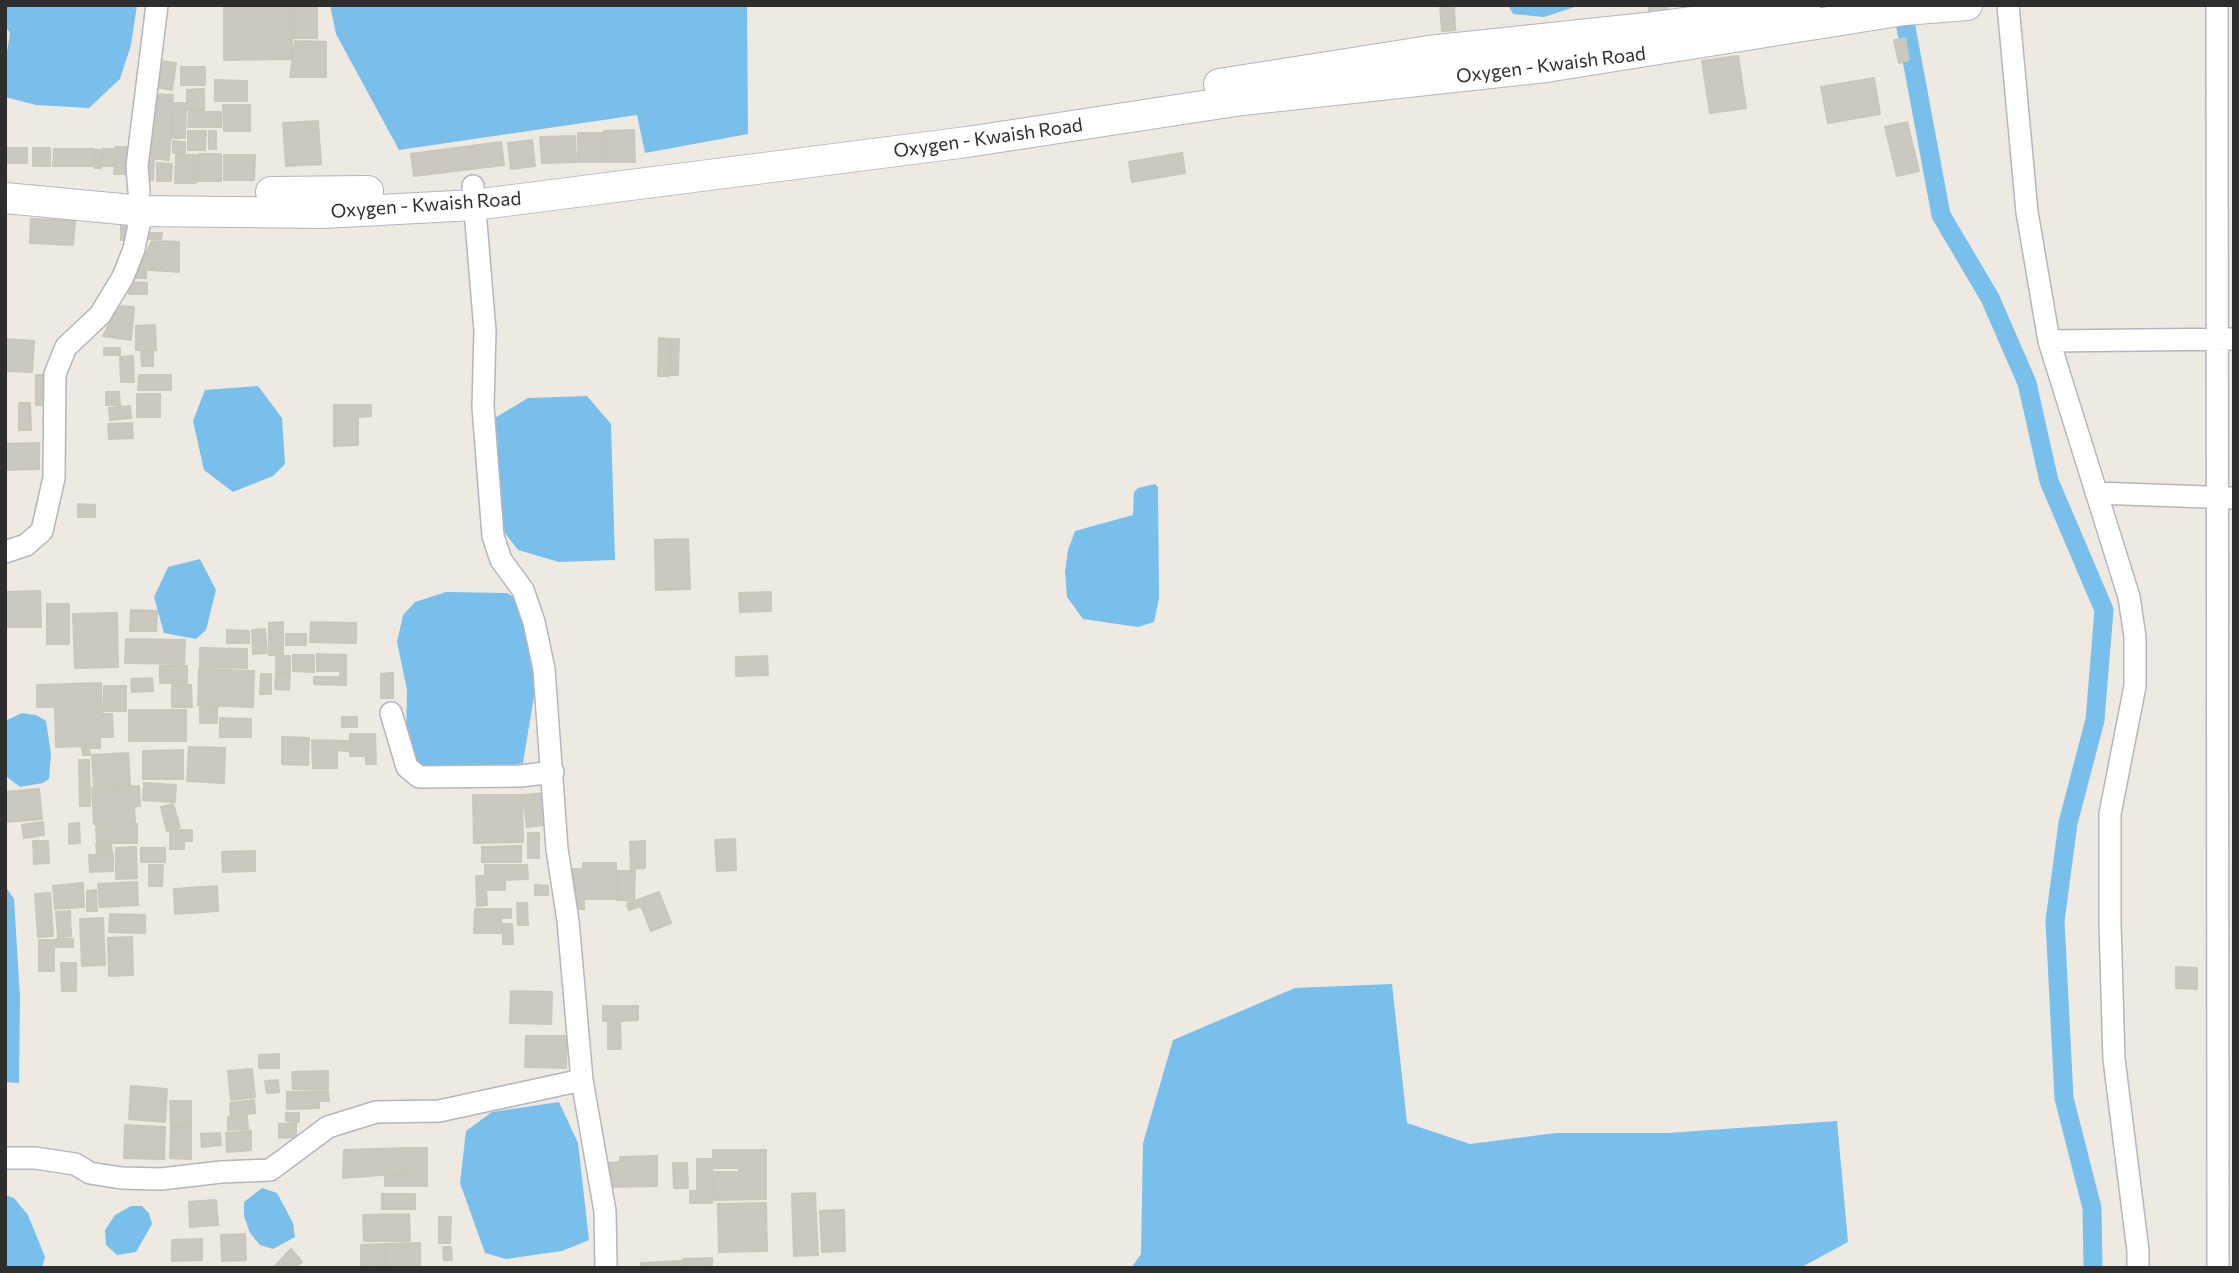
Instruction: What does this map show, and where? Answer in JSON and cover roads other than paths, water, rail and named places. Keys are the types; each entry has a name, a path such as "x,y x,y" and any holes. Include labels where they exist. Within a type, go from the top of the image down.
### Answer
{"main road":[{"name":"Oxygen - Kwaish Road","path":"473,195 1429,51 1646,28 1815,5"},
{"name":"Oxygen - Kwaish Road","path":"5,198 141,202 382,191 473,195 954,144 1242,100 1546,67 1904,10 1967,5"},
{"name":"Oxygen - Kwaish Road","path":"5,178 141,202"}],"street":[{"path":"5,552 26,545 42,531 54,478 55,374 66,347 100,315 123,277 134,250 141,202 137,166 157,5"},
{"path":"2008,5 2027,212 2049,341 2129,597 2135,637 2135,686 2110,814 2110,924 2114,1059 2138,1268"},
{"path":"2217,5 2225,38 2226,339 2226,988 2218,1268"},
{"path":"473,195 485,331 483,407 492,536 500,560 523,590 534,622 544,669 557,849 568,921 582,1080 605,1211 606,1268"},
{"path":"2049,341 2226,339"},
{"path":"2096,493 2226,498"},
{"path":"391,713 407,767 419,777 522,776 553,772"},
{"path":"5,1158 35,1158 75,1164 90,1173 121,1178 161,1179 270,1170 328,1127 376,1112 439,1111 582,1080"}],"water":[{"path":"5,5 137,5 131,45 120,79 89,108 36,105 5,97 5,65 10,33 5,26"},
{"path":"330,5 747,5 748,134 645,153 637,115 399,150 336,34"},
{"path":"1508,5 1581,5 1544,17 1513,14"},
{"path":"258,386 282,418 285,464 273,476 233,492 204,470 193,421 205,390"},
{"path":"587,396 611,424 615,560 559,562 518,550 498,524 493,419 528,398"},
{"path":"1155,484 1158,487 1159,598 1154,622 1138,627 1083,619 1067,597 1065,572 1068,550 1075,531 1133,515 1134,492 1138,488"},
{"path":"200,559 216,590 206,630 196,639 164,633 154,597 168,567"},
{"path":"446,592 507,593 522,602 533,644 535,690 523,763 477,772 419,768 406,734 407,690 397,642 403,615 415,602"},
{"path":"22,713 36,715 46,721 51,754 49,779 43,783 20,787 7,777 5,724 7,720"},
{"path":"5,886 14,899 20,997 19,1083 5,1082"},
{"path":"1392,984 1407,1123 1470,1144 1556,1133 1668,1133 1837,1121 1848,1242 1800,1268 1131,1268 1141,1254 1143,1143 1173,1040 1295,988"},
{"path":"559,1102 578,1143 589,1240 562,1251 506,1259 485,1253 460,1183 466,1131 492,1112"},
{"path":"262,1188 277,1193 293,1223 295,1237 273,1249 260,1245 250,1233 244,1216 244,1202"},
{"path":"5,1195 14,1198 28,1215 45,1257 42,1268 5,1268"},
{"path":"131,1206 142,1206 149,1213 152,1224 136,1252 117,1255 106,1245 105,1230 115,1215"}],"waterway":[{"path":"1905,22 1941,215 1990,298 2027,383 2049,481 2104,610 2095,720 2068,823 2055,921 2064,1098 2092,1208 2093,1268"}]}
